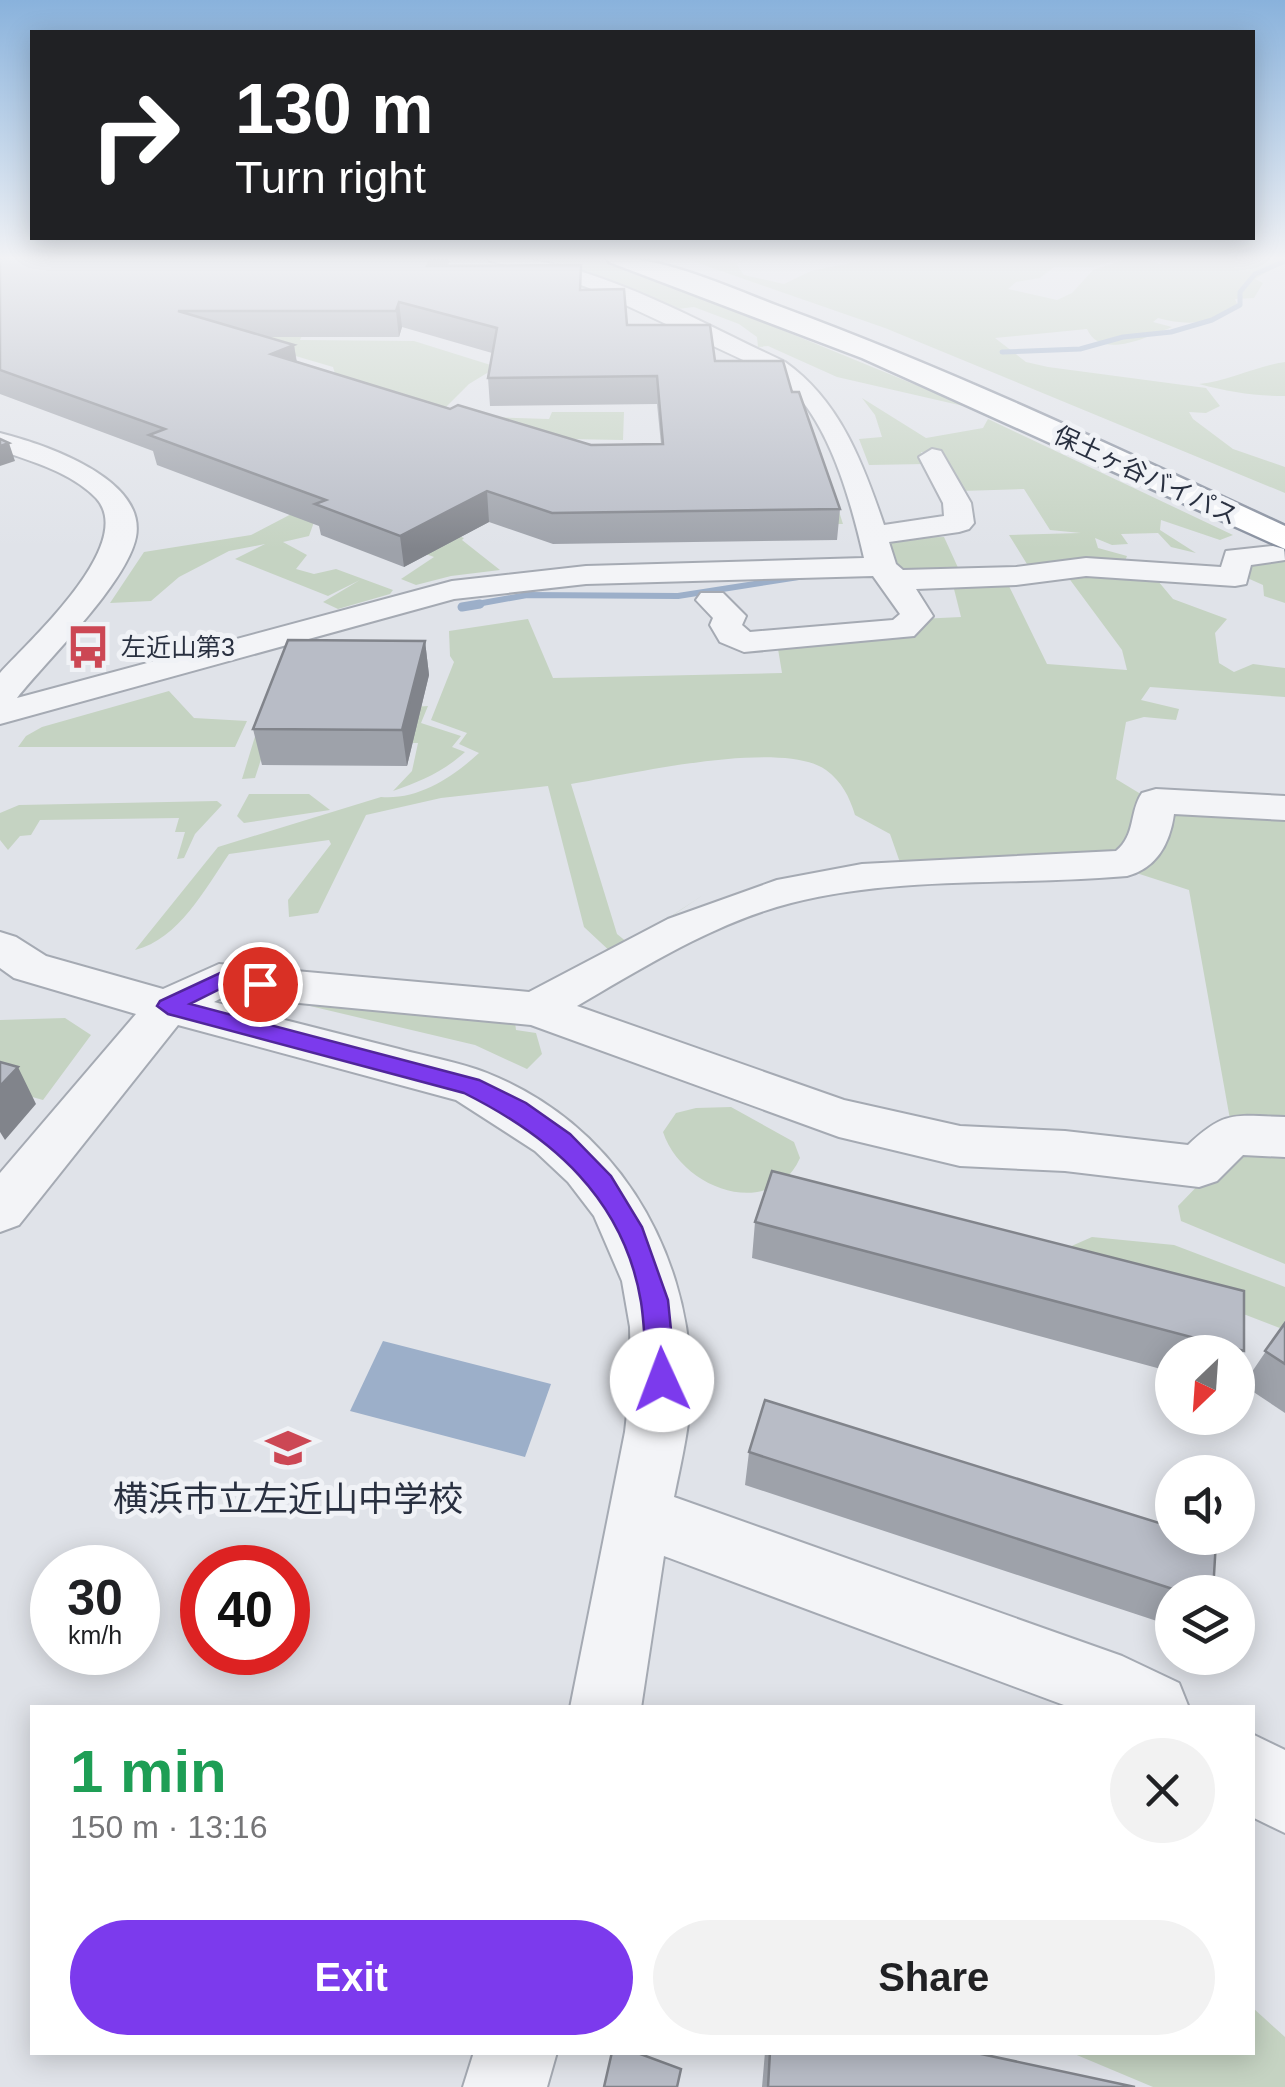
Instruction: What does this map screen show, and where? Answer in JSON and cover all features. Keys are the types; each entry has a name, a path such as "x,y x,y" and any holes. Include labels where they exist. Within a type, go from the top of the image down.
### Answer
{"highway":[{"name":"保土ヶ谷バイパス","path":"875,354 944,383 1279,547"},
{"name":"保土ヶ谷バイパス","path":"919,354 1285,514"}],"street":[{"path":"712,600 730,616 726,625 732,635 744,642 902,628 917,616 889,575 830,428 803,385 750,354"},
{"path":"0,441 88,480 116,505 121,522 121,539 98,578 0,694"},
{"path":"873,535 959,523 957,504 932,457"},
{"path":"0,713 429,596 519,580 586,575 1016,576 1086,567 1235,576 1237,557 1279,547"},
{"path":"429,596 448,613 521,602 712,600 804,578 889,575"},
{"path":"536,1009 625,959 776,893 822,883 1127,863 1150,843 1156,801 1285,808"},
{"path":"0,948 30,966 471,1086 518,1109 562,1140 602,1183 650,1278 659,1322 662,1380 654,1445 606,1705"},
{"path":"0,1210 168,1006 220,980 536,1009 818,1112 960,1146 1131,1157 1199,1167 1231,1135 1285,1137"},
{"path":"638,1516 1122,1691 1148,1705"},
{"path":"1255,1772 1285,1796"},
{"path":"505,2087 515,2055"}],"green space":[{"path":"290,354 457,354 497,367 469,384 438,415 336,377 333,367"},
{"path":"787,354 842,354 972,408 837,377"},
{"path":"949,354 1016,354 1026,362 1048,367 1206,388 1220,406 1206,413 1189,412 1193,419 1233,449 1285,467 1285,493"},
{"path":"1285,362 1285,396 1199,384 1221,380"},
{"path":"862,398 926,438 983,428 988,419 1233,535 1220,540 1161,520 1160,530 1196,553 1171,547 1158,533 1121,534 1128,544 1112,545 1095,538 1098,548 1127,556 1125,561 1220,567 1030,569 1009,535 1081,533 1050,530 1024,489 961,491 937,453 921,452 925,464 869,465 859,439 882,437 875,415"},
{"path":"552,412 624,412 623,440 568,439 481,417 549,419"},
{"path":"416,422 835,499 843,524 562,525 427,482 314,522 309,536 283,542 307,555 296,569 314,574 336,569 393,590 390,594 338,609 323,602 360,580 328,596 235,559 265,544 229,551 179,577 151,601 110,603 144,552 251,535 322,498"},
{"path":"370,505 464,538 500,570 416,585 401,579 434,557 335,521"},
{"path":"944,537 960,572 901,573 887,538"},
{"path":"1285,562 1285,603 1264,596 1263,585 1245,577 1242,565"},
{"path":"1065,573 1153,575 1173,599 1227,619 1215,633 1219,663 1234,672 1253,664 1285,668 1285,697 1150,687 1141,700 1179,709 1176,720 1144,717 1126,722 1116,779 1149,799 1130,853 903,871 890,834 855,815 844,790 826,770 804,761 740,758 571,784 617,934 628,943 635,940 703,895 614,955 584,927 548,786 441,798 366,815 318,913 289,917 288,900 331,844 329,840 229,854 178,924 151,944 135,950 218,847 381,797 422,791 447,778 479,753 459,744 467,733 431,720 454,662 449,631 528,619 553,678 782,673 776,637 856,622 961,617 953,585 1007,582 1047,664 1127,670 1122,650"},
{"path":"169,691 194,718 247,721 235,747 18,747 26,736 42,727"},
{"path":"428,706 421,723 461,736 452,747 465,752 413,784 393,791 412,771 418,743 267,741 255,778 242,779 261,717"},
{"path":"249,794 309,794 330,810 244,823 237,816"},
{"path":"217,801 222,805 195,834 184,858 177,859 185,832 175,832 179,818 40,820 31,835 20,836 8,850 0,840 0,813 19,805"},
{"path":"1163,803 1285,812 1285,1131 1231,1125 1189,890 1124,869"},
{"path":"293,1002 515,1022 516,1030 536,1033 542,1054 527,1069 475,1045"},
{"path":"65,1018 91,1035 43,1100 0,1088 0,1020"},
{"path":"731,1107 794,1142 800,1158 787,1177 769,1189 749,1193 707,1182 673,1152 663,1132 676,1113"},
{"path":"1237,1145 1285,1146 1285,1264 1181,1221 1178,1206"},
{"path":"1092,1237 1174,1245 1285,1287 1285,1330 1246,1315 1087,1280 1067,1248"},
{"path":"1255,2010 1285,2037 1285,2087 1153,2087 1077,2055 1255,2055"}],"water":[{"path":"383,1341 551,1384 525,1457 350,1411"}],"building":[{"path":"0,354 272,354 450,409 458,405 591,445 663,444 657,376 488,378 492,354 714,354 715,361 783,361 792,392 799,392 840,509 552,513 487,491 400,536 315,504 326,500 149,435 165,429 0,370"},
{"path":"288,640 425,641 402,730 253,729"},
{"path":"0,1062 18,1067 0,1086"},
{"path":"772,1171 1244,1291 1244,1335 1183,1335 755,1222"},
{"path":"1285,1323 1285,1364 1265,1351"},
{"path":"765,1400 1155,1522 1155,1555 1215,1555 1214,1575 1155,1575 1155,1583 749,1452"},
{"path":"611,2055 643,2055 681,2069 677,2087 604,2087"},
{"path":"770,2055 986,2055 1135,2087 768,2087"}],"waterway":[{"path":"466,606 527,595 678,596 805,576"},
{"path":"462,607 480,604"}],"place":[{"name":"左近山第3","path":"88,647"},
{"name":"横浜市立左近山中学校","path":"288,1448"}],"route":[{"path":"260,984 220,980 168,1006 471,1086 518,1109 562,1140 602,1183 629,1227 650,1278 659,1322 662,1380"}]}
